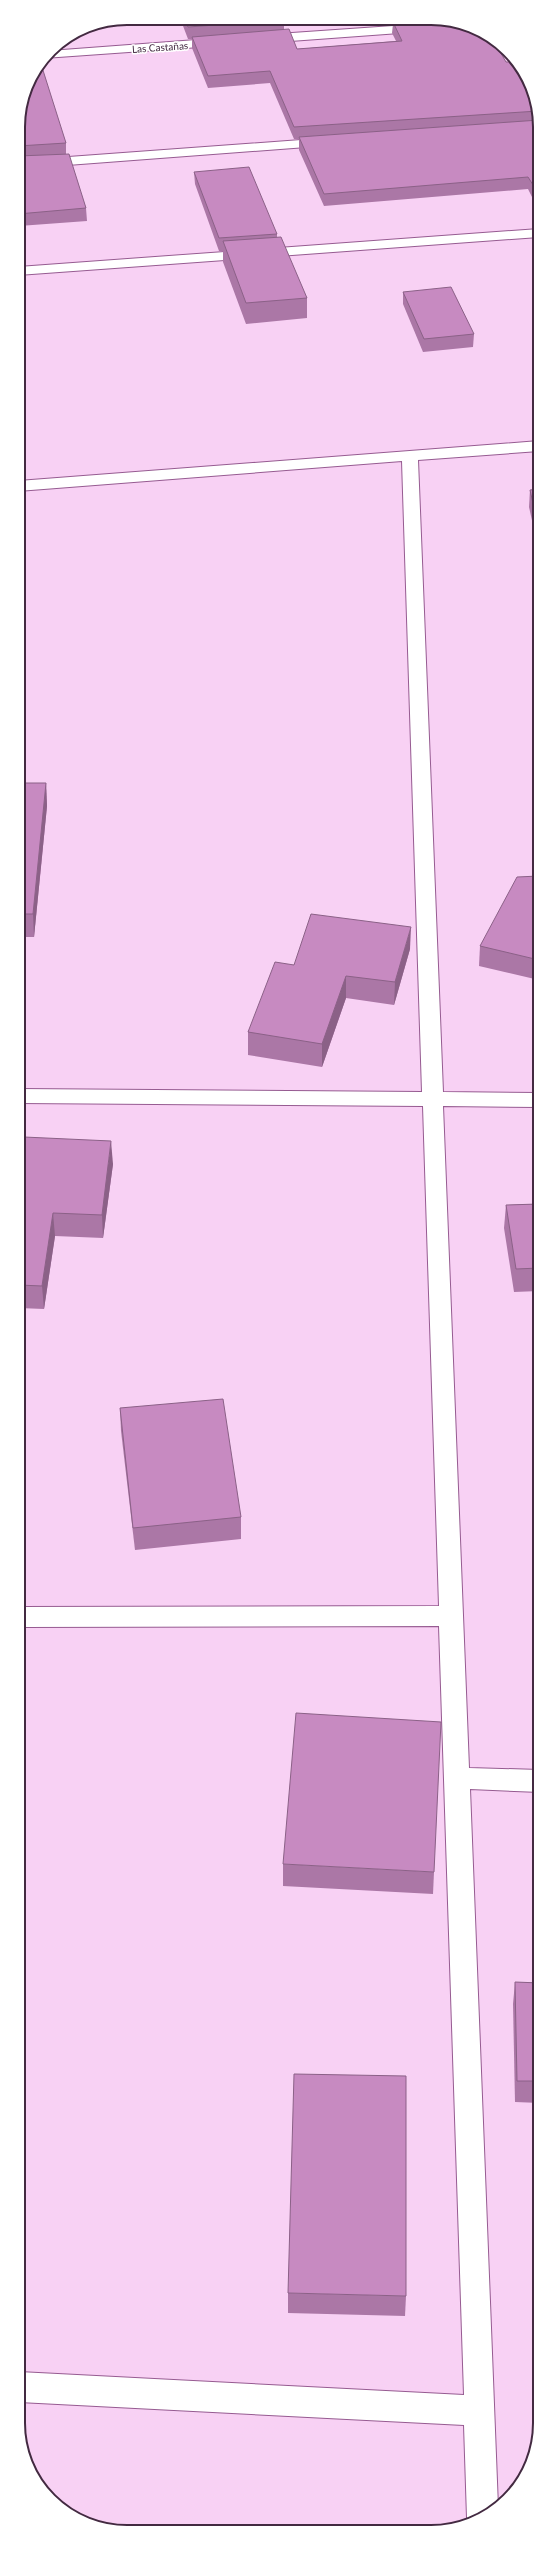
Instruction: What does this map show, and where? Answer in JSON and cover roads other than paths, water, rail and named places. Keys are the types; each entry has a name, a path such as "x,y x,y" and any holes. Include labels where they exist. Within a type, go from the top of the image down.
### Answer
{"street":[{"path":"251,40 433,27"},
{"name":"Las Castañas","path":"56,54 236,41"},
{"path":"26,164 342,141"},
{"path":"25,270 533,233"},
{"path":"25,485 533,446"},
{"path":"410,456 483,2511"},
{"path":"25,1096 533,1100"},
{"path":"25,1617 451,1616"},
{"path":"457,1778 533,1781"},
{"path":"25,2387 479,2411"}]}
